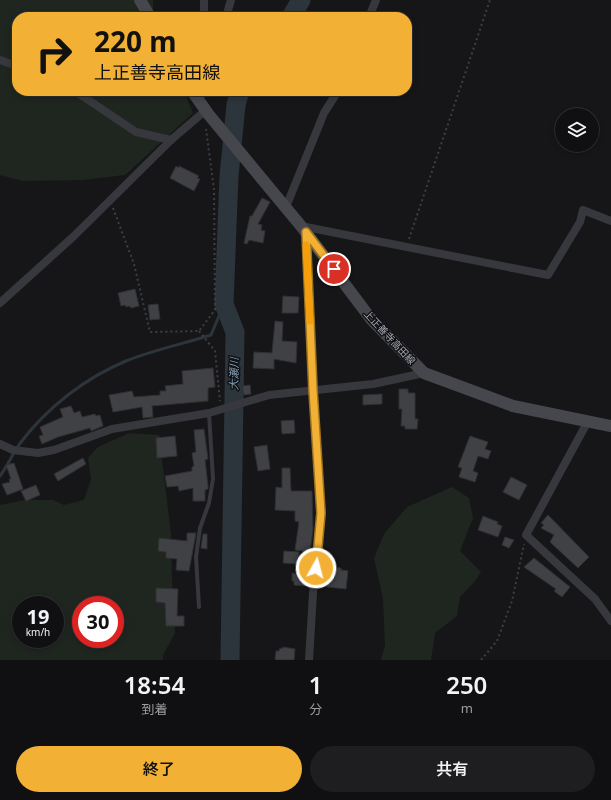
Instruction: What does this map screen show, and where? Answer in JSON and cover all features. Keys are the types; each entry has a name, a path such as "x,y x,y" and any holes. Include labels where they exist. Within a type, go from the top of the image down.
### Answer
{"main road":[{"path":"140,0 147,12"},
{"name":"上正善寺高田線","path":"199,98 218,125 286,207 371,319 424,373 513,406 611,426"}],"street":[{"path":"204,0 204,12"},
{"path":"227,12 231,0"},
{"path":"372,12 376,0"},
{"path":"0,60 12,64"},
{"path":"82,96 136,132 171,140"},
{"path":"286,207 324,113 335,96"},
{"path":"0,303 74,236 171,140 199,98"},
{"path":"309,660 313,593 321,513 303,229 407,247 548,275 580,222 583,210 611,221"},
{"path":"0,444 13,450 38,453 54,450 112,429 209,413 269,395 373,384 424,373"},
{"path":"588,421 526,535 595,599 611,621"}],"lane":[{"path":"199,607 196,557 200,528 209,503 214,478 209,413"}],"path":[{"path":"407,247 490,0"},
{"path":"199,98 214,189 215,310 199,331"},
{"path":"110,200 134,264 150,332 199,331"},
{"path":"199,331 215,352 221,410"},
{"path":"481,660 497,641 500,635 512,601 526,535"}],"shaded area":[{"path":"0,0 153,0 154,12 12,12 12,96 186,96 193,113 125,175 83,180 23,181 0,175"},
{"path":"129,433 159,435 171,534 175,633 163,655 163,660 0,660 0,505 25,500 53,500 64,505 84,500 91,479 88,458 98,447"},
{"path":"452,487 469,498 473,518 460,551 481,572 460,597 457,616 435,633 431,660 381,660 385,645 383,599 374,558 384,534 407,507"}],"building":[{"path":"176,166 199,176 197,178 200,179 194,191 170,178"},
{"path":"262,198 270,202 258,224 262,225 261,230 265,231 263,243 249,240 247,244 244,243 250,216 252,216"},
{"path":"135,289 139,306 131,308 130,306 126,307 125,305 121,306 118,293"},
{"path":"283,296 299,297 298,313 282,313"},
{"path":"158,304 160,319 150,320 148,305"},
{"path":"275,321 283,322 282,341 297,342 296,363 274,359 274,369 253,368 254,352 272,353"},
{"path":"213,368 215,387 208,388 208,401 152,406 153,417 143,418 142,407 113,412 109,395 132,391 134,397 160,395 160,391 166,391 165,386 183,384 182,371"},
{"path":"250,385 251,394 244,395 242,386"},
{"path":"399,389 408,389 408,393 415,393 415,419 418,419 417,429 405,429 405,426 401,426 402,409 399,409"},
{"path":"382,394 382,404 363,405 363,395"},
{"path":"71,406 74,413 80,411 82,417 95,414 96,416 100,415 103,426 91,431 90,428 58,437 42,444 39,436 43,435 40,427 63,417 60,409"},
{"path":"294,420 295,433 282,434 281,421"},
{"path":"204,429 208,459 205,460 208,489 205,490 205,501 193,501 193,488 179,491 178,486 167,487 165,476 192,471 192,467 194,466 192,453 196,452 194,430"},
{"path":"175,436 177,456 157,458 156,438"},
{"path":"470,436 488,442 485,449 491,451 488,459 478,456 473,471 478,473 475,482 459,477 462,468 458,467"},
{"path":"267,445 270,469 258,471 254,447"},
{"path":"83,458 86,464 58,481 54,474"},
{"path":"14,463 23,489 7,495 2,484 10,482 9,479 11,479 6,465"},
{"path":"282,468 290,468 291,491 312,491 313,529 310,552 295,550 299,522 295,521 295,511 275,510 276,487 282,488"},
{"path":"511,477 527,485 519,500 503,492"},
{"path":"36,485 40,495 26,501 21,491"},
{"path":"548,515 589,557 578,568 550,542 554,535 541,528 544,525 541,523"},
{"path":"483,516 498,522 497,524 502,526 498,537 478,530"},
{"path":"187,533 196,533 189,571 176,570 177,559 166,558 166,552 158,551 159,538 187,541"},
{"path":"203,534 207,534 207,549 201,548"},
{"path":"505,537 514,540 509,548 502,545"},
{"path":"284,551 299,552 298,564 283,563"},
{"path":"534,558 570,587 562,597 554,591 556,589 524,567"},
{"path":"327,566 341,568 341,570 348,571 346,589 327,587 327,581 325,581"},
{"path":"292,573 306,574 305,586 294,585 294,581 292,581"},
{"path":"156,588 178,589 177,616 184,616 184,626 166,626 165,603 156,602"},
{"path":"283,647 295,649 294,660 275,660 276,651 279,651 280,648 282,649"}],"waterway":[{"name":"大瀬川","path":"294,12 301,0"},
{"name":"大瀬川","path":"230,660 235,332 224,304 229,176 236,105 239,96"},
{"path":"0,476 21,442 43,417 68,395 96,376 126,361 211,335 224,304"}],"slow traffic":[{"path":"306,245 310,321"}],"route":[{"path":"316,568 321,529 321,513 313,390 306,232 334,269"}]}
